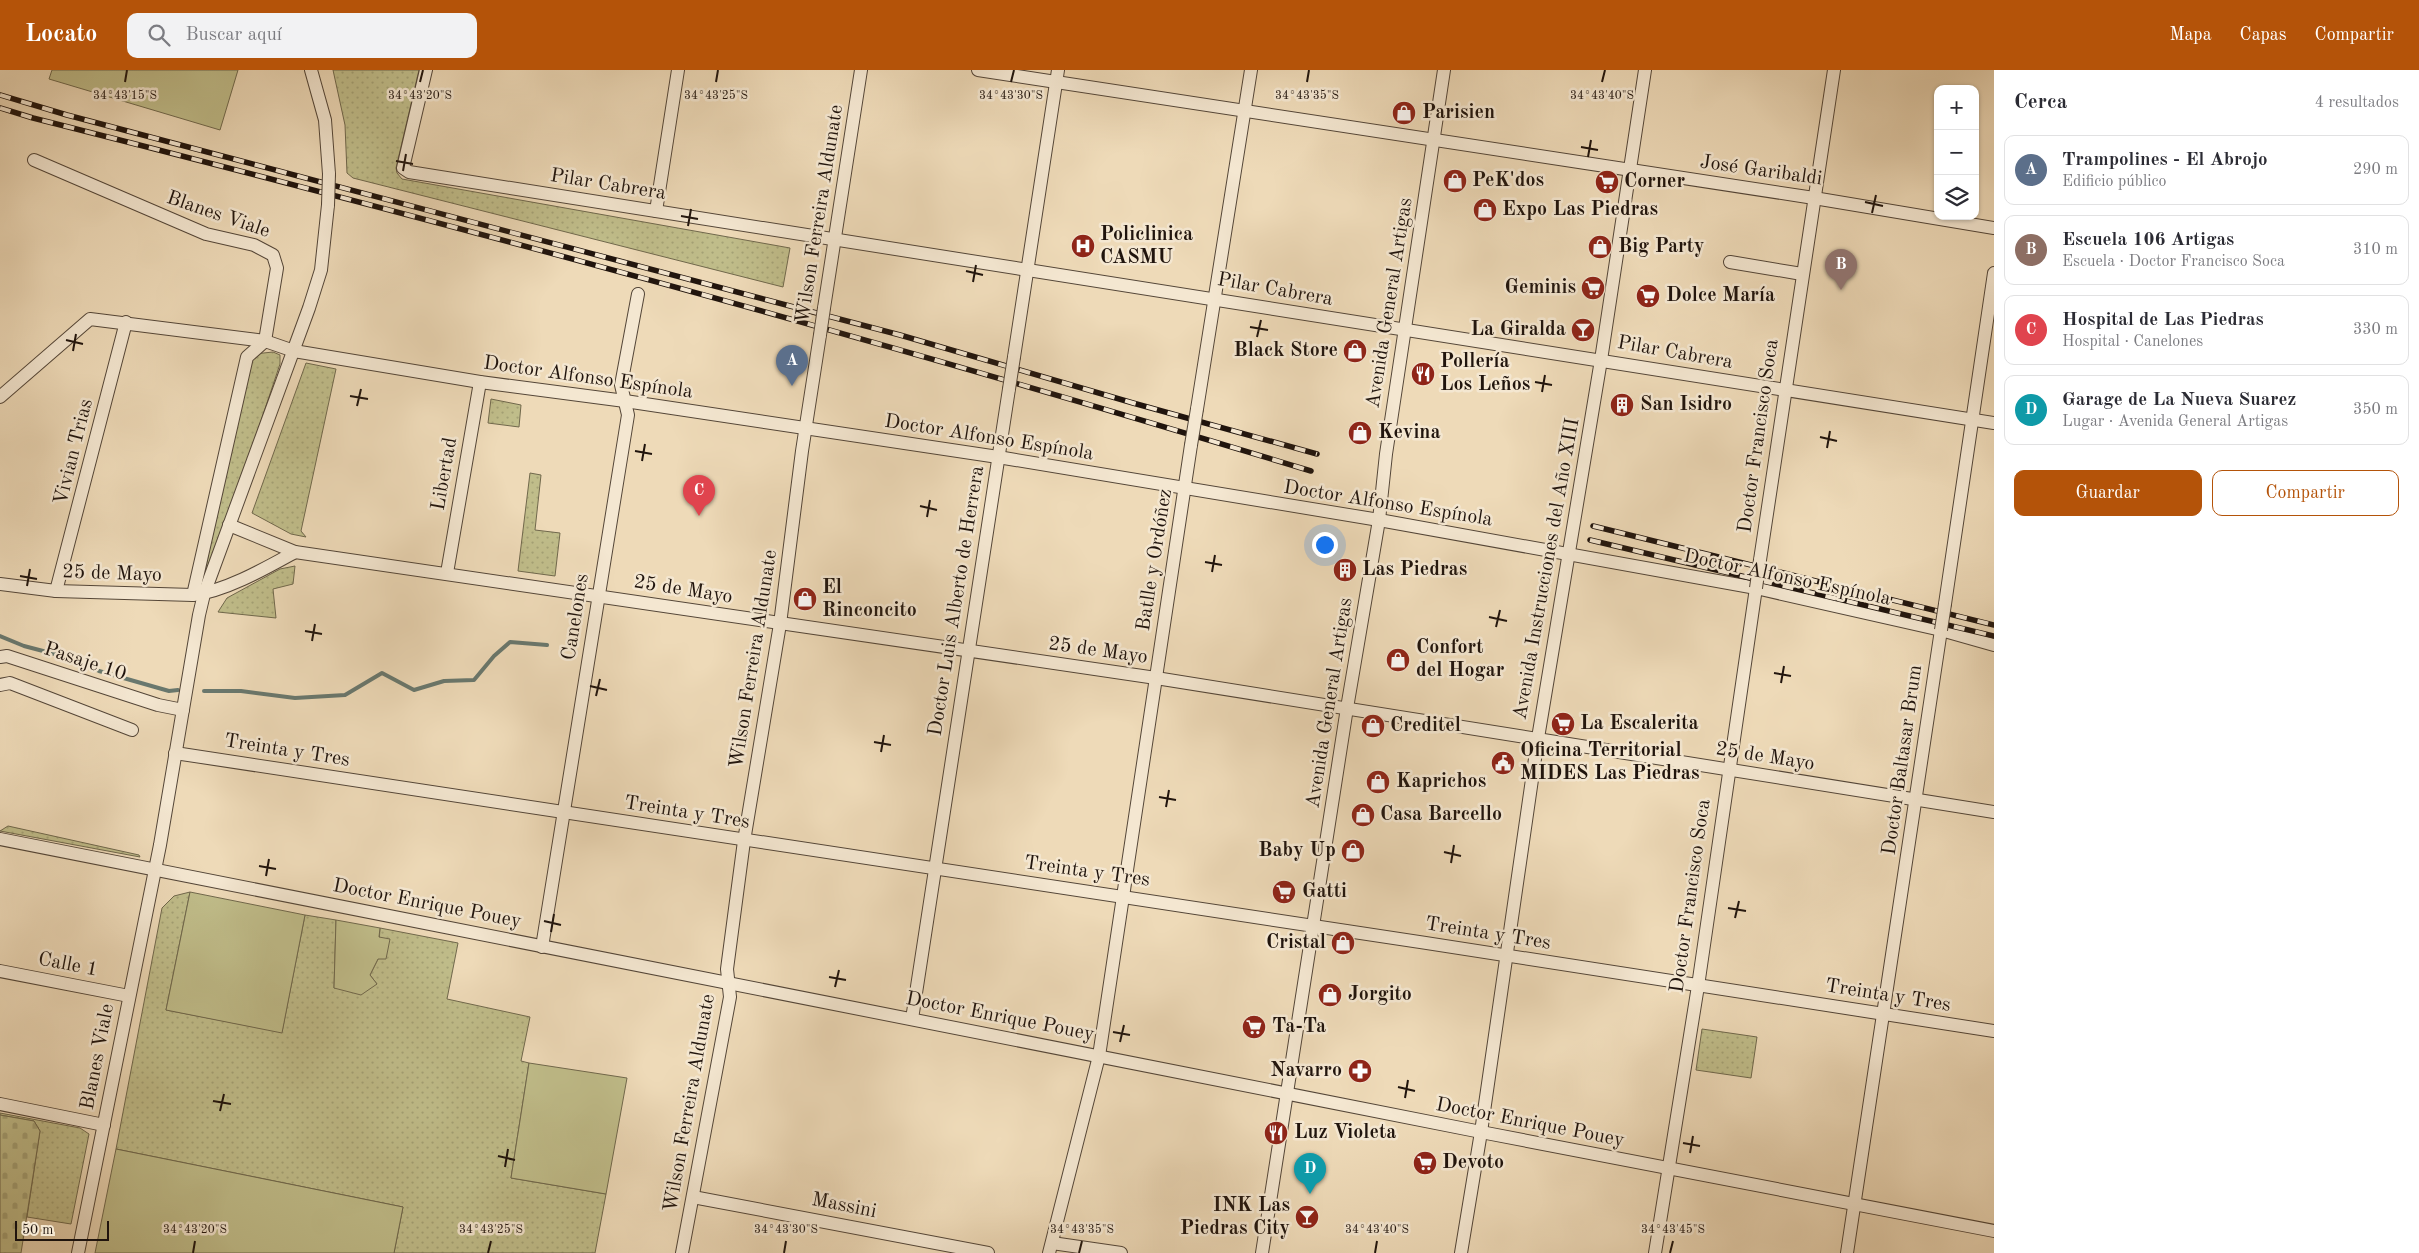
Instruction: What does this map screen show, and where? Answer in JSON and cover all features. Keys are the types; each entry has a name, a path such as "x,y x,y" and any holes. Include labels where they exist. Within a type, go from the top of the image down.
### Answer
{"street":[{"path":"199,594 229,525 294,350 321,270 328,205 329,174 325,120 311,70"},
{"name":"Pilar Cabrera","path":"426,70 402,168 409,172 1215,298 1404,331 1601,360 1784,391 1994,423"},
{"path":"656,211 678,70"},
{"name":"Wilson Ferreira Aldunate","path":"682,1253 730,997 727,970 744,841 780,624 806,429 860,70"},
{"name":"José Garibaldi","path":"978,70 1057,76 1245,111 1814,198 1994,228"},
{"name":"Batlle y Ordóñez","path":"1051,1248 1099,1056 1191,445 1251,70"},
{"name":"Avenida General Artigas","path":"1262,1253 1347,708 1379,520 1386,454 1444,70"},
{"name":"Avenida Instrucciones del Año XIII","path":"1461,1253 1538,738 1601,360 1645,70"},
{"name":"Doctor Francisco Soca","path":"1655,1253 1698,986 1784,391 1834,70"},
{"name":"Doctor Luis Alberto de Herrera","path":"912,1020 1057,76"},
{"name":"Blanes Viale","path":"34,160 206,234 254,245 273,254 277,268 266,342"},
{"path":"1730,262 1802,274"},
{"name":"Doctor Baltasar Brum","path":"1847,1253 1994,273"},
{"name":"Canelones","path":"542,947 628,416 621,385 638,294"},
{"name":"Doctor Alfonso Espínola","path":"0,397 90,319 126,322 266,342 294,350 480,382 625,401 998,457 1185,490 1379,520 1570,553 1756,588 1941,630 1994,645"},
{"name":"Vivian Trias","path":"56,592 126,322"},
{"path":"199,594 247,357 266,342"},
{"name":"Libertad","path":"447,573 480,382"},
{"path":"229,525 295,552"},
{"name":"25 de Mayo","path":"0,584 56,592 199,594 270,566 295,552 1156,678 1538,738 1728,771 1994,812"},
{"name":"Blanes Viale","path":"78,1253 156,869 183,710 199,594"},
{"name":"Pasaje 10","path":"0,656 7,656 158,705 183,710"},
{"path":"0,685 10,682 132,730"},
{"name":"Pasaje 10","path":"158,705 183,710"},
{"name":"Treinta y Tres","path":"175,753 935,870 1122,895 1994,1032"},
{"name":"Doctor Enrique Pouey","path":"0,839 1994,1232"},
{"name":"Calle 1","path":"0,971 129,996"},
{"path":"0,1104 104,1124"},
{"name":"Massini","path":"693,1196 988,1253"},
{"path":"1051,1248 1121,1253"}],"green space":[{"path":"52,70 238,70 220,130 49,79"},
{"path":"333,70 419,70 396,168 397,173 402,179 790,248 783,287 353,178 347,173 345,125"},
{"path":"273,352 280,355 280,364 210,573 203,581 248,362 254,354"},
{"path":"306,363 336,369 301,531 306,537 291,534 252,513"},
{"path":"491,399 521,405 519,427 488,423"},
{"path":"530,473 541,475 535,530 560,533 555,576 518,571"},
{"path":"295,566 293,584 273,589 276,618 218,612 227,598 280,569"},
{"path":"8,826 139,855 140,857 0,831"},
{"path":"190,892 166,1010 282,1032 305,915 336,920 334,988 377,984 370,975 378,959 380,928 458,943 447,999 530,1017 521,1061 529,1063 511,1178 606,1194 595,1253 394,1253 403,1207 116,1149 162,908 174,896"},
{"path":"190,892 305,915 282,1033 166,1010"},
{"path":"336,920 380,928 379,937 390,939 386,959 378,959 370,975 377,984 361,995 334,988"},
{"path":"1702,1029 1757,1037 1751,1078 1696,1070"},
{"path":"529,1063 627,1078 606,1194 511,1178"},
{"path":"0,1113 80,1128 89,1134 71,1224 27,1217 40,1131 34,1121 0,1115"},
{"path":"0,1115 34,1121 40,1131 21,1253 0,1253"},
{"path":"116,1149 403,1207 394,1253 95,1253"}],"waterway":[{"path":"0,636 24,646 66,657 99,671 169,691 178,690"},
{"path":"204,691 241,691 295,698 345,695 382,673 414,690 444,681 474,680 494,656 510,642 547,645"}],"railway":[{"path":"0,95 67,115 900,335 1317,454"},
{"path":"0,108 514,243 834,331 1311,471"},
{"path":"1593,526 1994,625"},
{"path":"1590,540 1994,636"}],"place":[{"name":"Parisien","path":"1404,113"},
{"name":"PeK'dos","path":"1455,181"},
{"name":"Corner","path":"1607,182"},
{"name":"Expo Las Piedras","path":"1485,210"},
{"name":"Policlinica CASMU","path":"1083,246"},
{"name":"Big Party","path":"1600,247"},
{"name":"Geminis","path":"1593,288"},
{"name":"Escuela 106 Artigas","path":"1841,290"},
{"name":"Dolce María","path":"1648,296"},
{"name":"La Giralda","path":"1583,330"},
{"name":"Black Store","path":"1355,351"},
{"name":"Pollería Los Leños","path":"1423,374"},
{"name":"Trampolines - El Abrojo","path":"792,386"},
{"name":"San Isidro","path":"1622,405"},
{"name":"Kevina","path":"1360,433"},
{"name":"Hospital de Las Piedras","path":"699,516"},
{"name":"Las Piedras","path":"1345,570"},
{"name":"El Rinconcito","path":"805,599"},
{"name":"Confort del Hogar","path":"1398,660"},
{"name":"La Escalerita","path":"1563,724"},
{"name":"Creditel","path":"1373,726"},
{"name":"Oficina Territorial MIDES Las Piedras","path":"1503,763"},
{"name":"Kaprichos","path":"1378,782"},
{"name":"Casa Barcello","path":"1363,815"},
{"name":"Baby Up","path":"1353,851"},
{"name":"Gatti","path":"1284,892"},
{"name":"Cristal","path":"1343,943"},
{"name":"Jorgito","path":"1330,995"},
{"name":"Ta-Ta","path":"1254,1027"},
{"name":"Navarro","path":"1360,1071"},
{"name":"Luz Violeta","path":"1276,1133"},
{"name":"Devoto","path":"1425,1163"},
{"name":"Garage de La Nueva Suarez","path":"1310,1194"},
{"name":"INK Las Piedras City","path":"1307,1217"}]}
